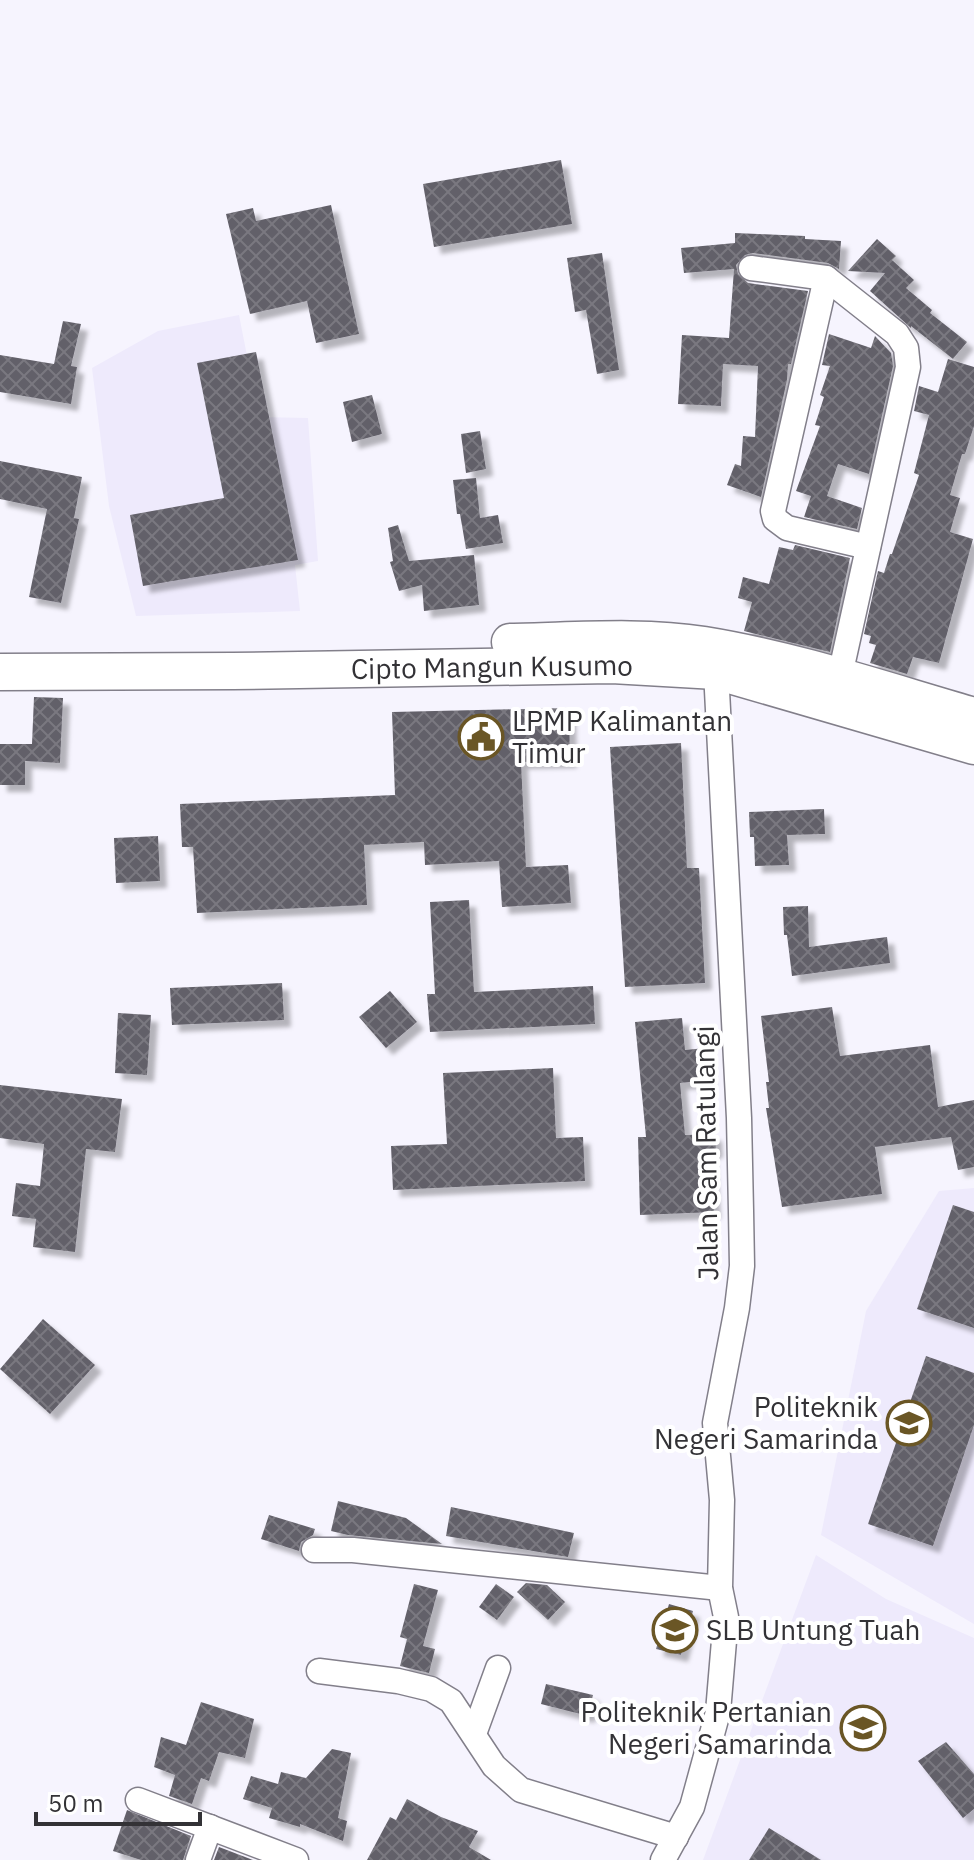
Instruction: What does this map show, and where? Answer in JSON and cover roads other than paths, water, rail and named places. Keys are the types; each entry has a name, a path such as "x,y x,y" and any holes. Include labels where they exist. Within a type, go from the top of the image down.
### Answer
{"highway":[{"name":"Cipto Mangun Kusumo","path":"0,672 68,660 659,640 704,645 836,691 974,746"},
{"name":"Cipto Mangun Kusumo","path":"0,649 68,660 612,665 716,671 974,716"}],"street":[{"path":"751,268 826,278 897,334 906,348 908,367 836,691"},
{"path":"826,278 773,511 775,519 787,528 868,547"},
{"name":"Jalan Sam Ratulangi","path":"663,1860 692,1807 718,1712 726,1617 720,1588 722,1500 715,1423 742,1266 739,1118 716,671"},
{"path":"314,1550 353,1550 720,1588"},
{"path":"474,1734 498,1668"},
{"path":"319,1671 398,1681 431,1689 451,1701 494,1766 521,1790 676,1837"},
{"path":"138,1800 296,1860"},
{"path":"198,1860 210,1827"}],"place":[{"name":"LPMP Kalimantan Timur","path":"481,737"},
{"name":"Politeknik Negeri Samarinda","path":"909,1423"},
{"name":"SLB Untung Tuah","path":"675,1630"},
{"name":"Politeknik Pertanian Negeri Samarinda","path":"863,1728"}]}
